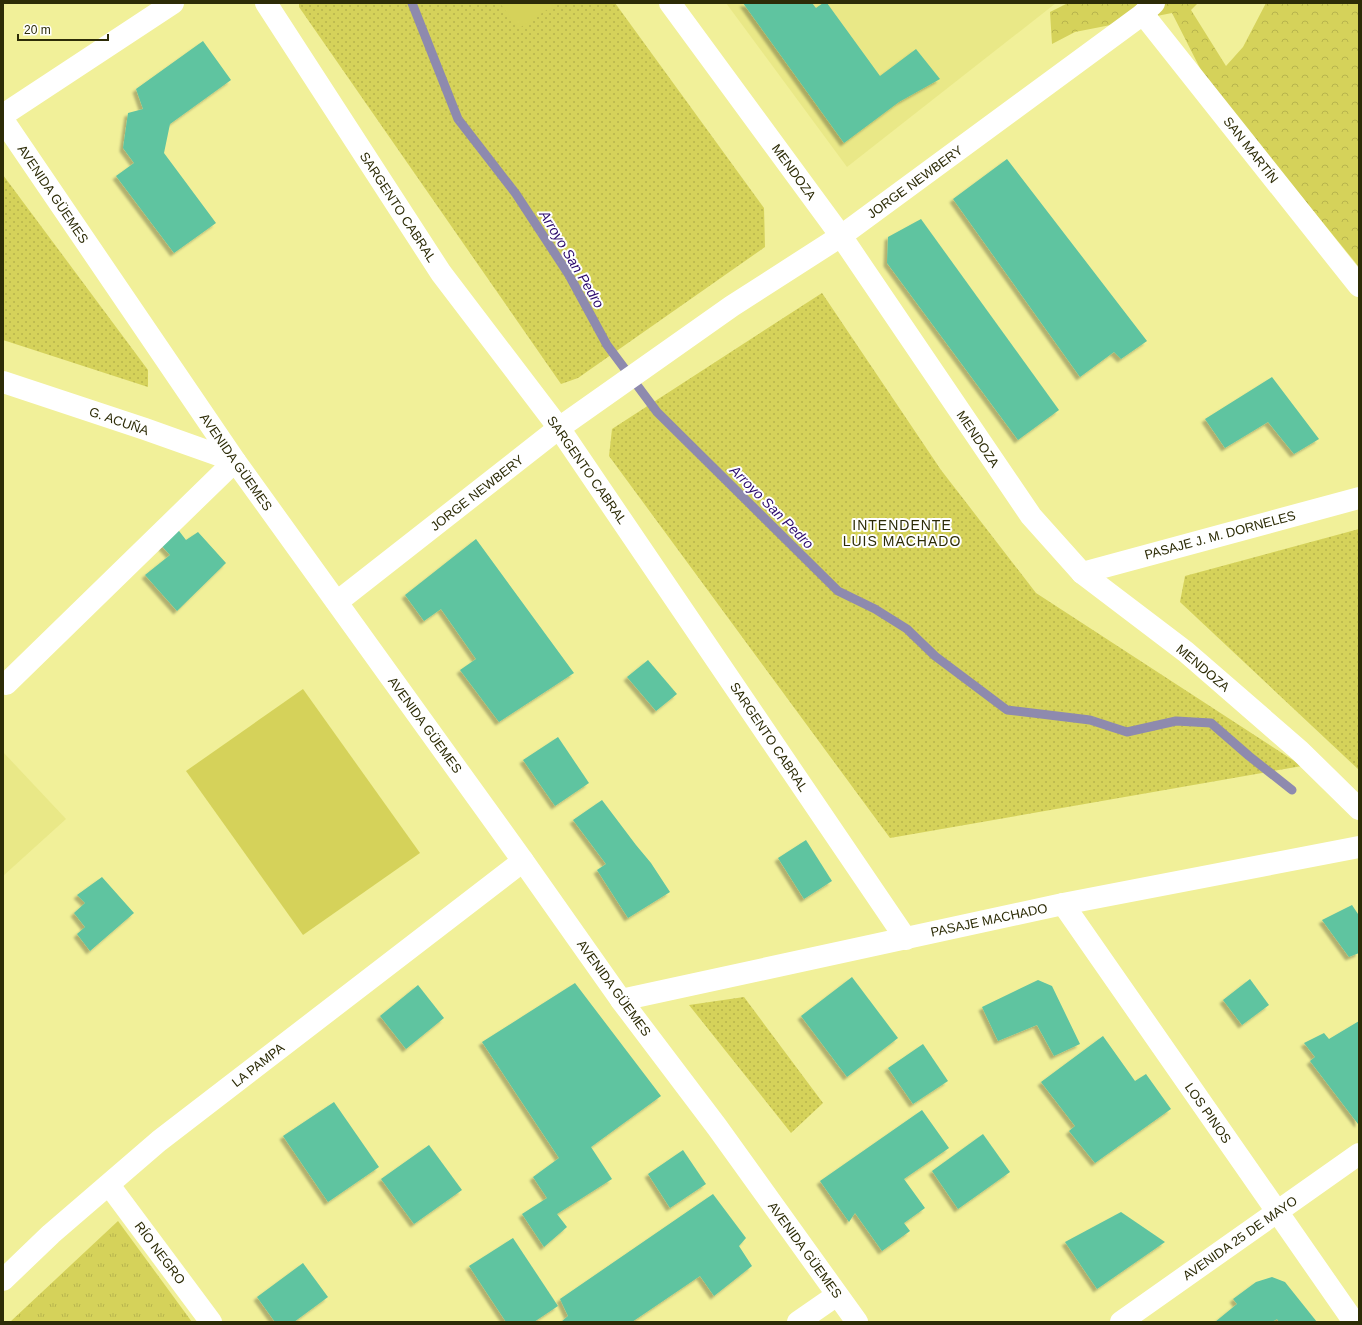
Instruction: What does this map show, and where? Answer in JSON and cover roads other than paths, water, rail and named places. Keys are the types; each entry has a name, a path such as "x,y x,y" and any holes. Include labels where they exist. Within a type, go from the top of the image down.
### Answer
{"street":[{"path":"3,116 173,3"},
{"name":"SARGENTO CABRAL","path":"266,3 441,273 560,428 906,939"},
{"name":"MENDOZA","path":"670,3 841,236 1031,516 1082,573 1186,652 1300,751 1359,809"},
{"name":"JORGE NEWBERY","path":"337,602 560,428 732,306 841,236 1149,8"},
{"name":"SAN MARTÍN","path":"1149,8 1359,286"},
{"name":"AVENIDA GÜEMES","path":"3,120 235,461 523,861 621,1000 717,1127 857,1322"},
{"name":"G. ACUÑA","path":"3,382 145,429 235,461"},
{"path":"6,684 235,461"},
{"name":"PASAJE J. M. DORNELES","path":"1082,573 1359,498"},
{"name":"PASAJE MACHADO","path":"621,1000 1063,904 1359,847"},
{"name":"LA PAMPA","path":"3,1280 51,1234 159,1141 523,861"},
{"name":"LOS PINOS","path":"1063,904 1354,1322"},
{"name":"AVENIDA 25 DE MAYO","path":"1121,1322 1359,1154"},
{"name":"RÍO NEGRO","path":"109,1184 211,1322"},
{"path":"798,1322 837,1295"}],"waterway":[{"name":"Arroyo San Pedro","path":"412,3 458,119 516,194 569,275 607,345 657,412 838,591 875,609 907,629 935,656 1007,710 1090,720 1127,732 1176,721 1211,723 1249,756 1292,790"}],"district":[{"name":"INTENDENTE LUIS MACHADO","path":"902,534"}]}
